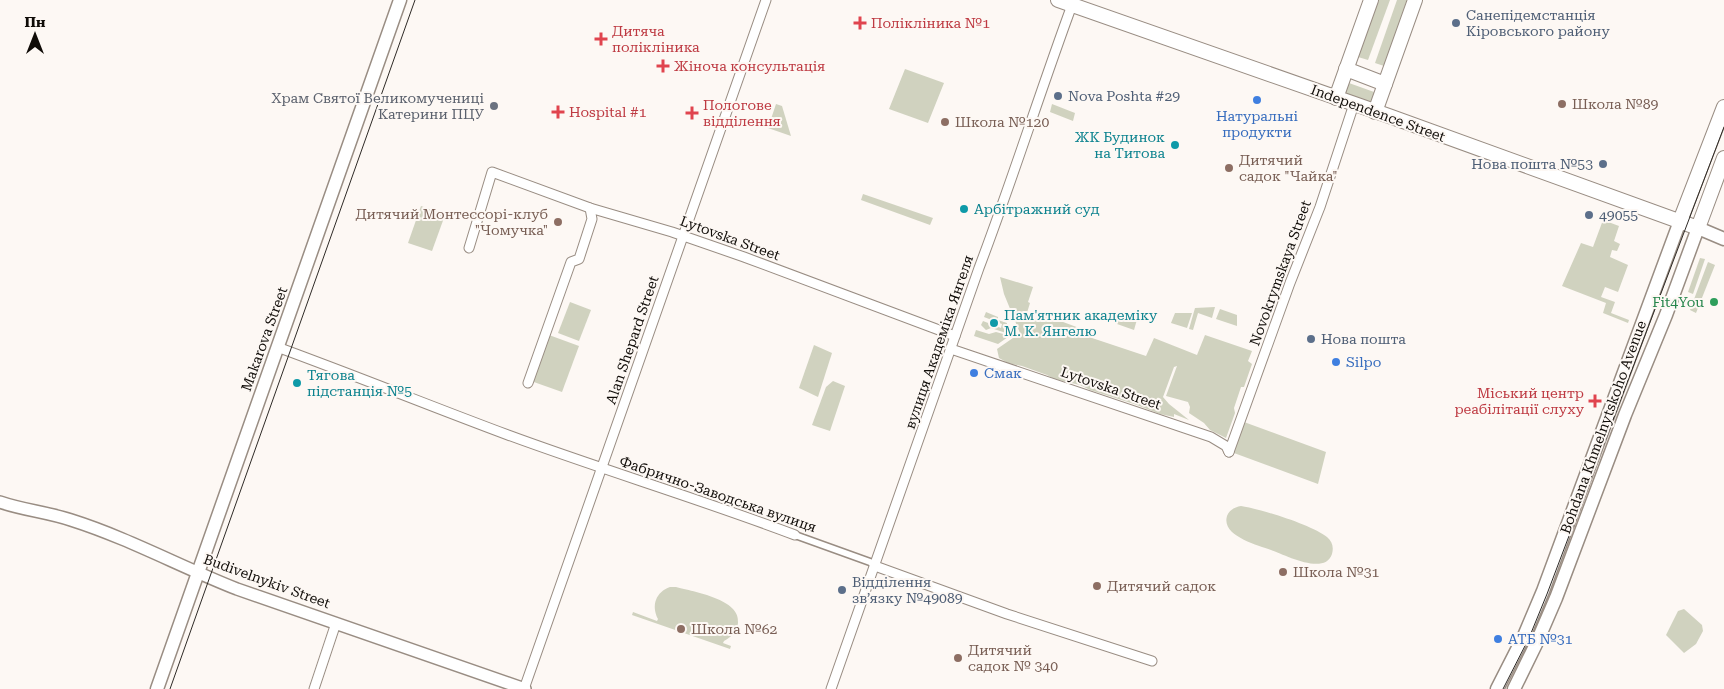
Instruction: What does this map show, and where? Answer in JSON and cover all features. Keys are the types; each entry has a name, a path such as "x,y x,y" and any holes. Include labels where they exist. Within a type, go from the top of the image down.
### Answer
{"main road":[{"name":"Makarova Street","path":"157,689 400,0"},
{"name":"Independence Street","path":"1058,0 1698,228"},
{"path":"1336,98 1371,0"},
{"path":"1376,112 1415,0"},
{"path":"1346,69 1385,84"},
{"name":"Bohdana Khmelnytskoho Avenue","path":"1497,689 1524,636 1543,591 1724,107"},
{"name":"Bohdana Khmelnytskoho Avenue","path":"1514,689 1538,642 1556,598 1622,424 1666,315 1724,158"},
{"path":"1698,228 1724,239"}],"street":[{"name":"Alan Shepard Street","path":"524,689 766,0"},
{"name":"вулиця Академіка Янгеля","path":"831,689 876,566 1072,5"},
{"name":"Novokrymskaya Street","path":"1229,452 1290,283 1320,207 1354,104"},
{"name":"Lytovska Street","path":"469,248 492,172 590,208 683,236 956,336"},
{"path":"528,383 571,262 579,259 592,219 590,208"},
{"name":"Фабрично-Заводська вулиця","path":"277,347 508,435 740,514 1007,614 1152,661"},
{"name":"Lytovska Street","path":"951,349 1211,437 1220,442 1229,452"},
{"name":"Budivelnykiv Street","path":"0,502 71,520 184,565 229,586 524,689"},
{"path":"314,689 336,623"}],"green space":[{"path":"1379,0 1390,0 1368,60 1358,57"},
{"path":"1397,0 1407,0 1384,66 1375,63"},
{"path":"905,69 944,83 928,123 889,109"},
{"path":"1349,83 1374,92 1371,102 1345,93"},
{"path":"776,104 782,106 791,136 768,128"},
{"path":"1052,104 1075,113 1073,121 1050,112"},
{"path":"863,194 933,218 930,225 861,200"},
{"path":"421,206 445,215 432,251 408,243"},
{"path":"1603,220 1619,226 1614,241 1620,244 1617,251 1612,250 1610,257 1628,265 1618,292 1605,287 1601,297 1615,302 1611,313 1629,320 1628,323 1603,313 1606,303 1562,286 1581,243 1593,247"},
{"path":"1700,258 1705,259 1693,294 1688,292"},
{"path":"1708,262 1715,265 1696,313 1690,310"},
{"path":"1000,277 1033,287 1026,316 1038,320 1041,314 1047,316 1090,332 1089,337 1146,356 1154,338 1197,355 1205,335 1252,351 1248,361 1252,364 1244,387 1241,387 1234,408 1235,413 1226,438 1210,430 1204,423 1189,413 1190,407 1188,402 1166,396 1177,366 1174,367 1163,397 1189,420 1174,414 1174,417 1160,414 1080,385 1054,379 1022,366 1008,363 999,358 997,349 1020,333 1004,294"},
{"path":"570,302 591,310 579,341 558,333"},
{"path":"1215,307 1212,318 1198,313 1193,330 1189,329 1195,308"},
{"path":"1220,309 1237,315 1237,326 1216,319"},
{"path":"986,312 998,317 998,320 1007,323 1006,333 991,328 986,330 981,325 983,321 1001,328 1002,324 984,317"},
{"path":"1175,313 1192,313 1187,328 1171,323"},
{"path":"1120,314 1138,316 1134,330 1117,324"},
{"path":"976,330 989,334 996,332 1008,337 998,344 974,336"},
{"path":"549,335 579,346 562,392 531,381"},
{"path":"814,345 832,353 818,397 799,388"},
{"path":"833,381 845,386 830,431 812,425 826,387"},
{"path":"1244,422 1326,452 1318,484 1234,453"},
{"path":"1241,506 1286,518 1320,532 1331,542 1332,554 1328,560 1313,564 1242,539 1229,529 1227,523 1229,512"},
{"path":"670,587 704,594 724,602 732,608 737,615 738,623 733,634 723,643 731,646 730,649 632,615 633,612 657,621 656,600 661,592"},
{"path":"1684,609 1702,625 1703,631 1696,644 1684,653 1666,635 1678,611"}],"tram line":[{"path":"170,689 415,0"},
{"path":"1503,689 1529,638 1547,594 1724,127"}],"place":[{"name":"Полікліника №1","path":"860,23"},
{"name":"Санепідемстанція Кіровського району","path":"1456,23"},
{"name":"Дитяча полікліника","path":"601,39"},
{"name":"Жіноча консультація","path":"663,66"},
{"name":"Nova Poshta #29","path":"1058,96"},
{"name":"Натуральні продукти","path":"1257,100"},
{"name":"Школа №89","path":"1562,104"},
{"name":"Храм Святої Великомучениці Катерини ПЦУ","path":"494,106"},
{"name":"Hospital #1","path":"558,112"},
{"name":"Пологове відділення","path":"692,113"},
{"name":"Школа №120","path":"945,122"},
{"name":"ЖК Будинок на Титова","path":"1175,145"},
{"name":"Нова пошта №53","path":"1603,164"},
{"name":"Дитячий садок \"Чайка\"","path":"1229,168"},
{"name":"Арбітражний суд","path":"964,209"},
{"name":"49055","path":"1589,215"},
{"name":"Дитячий Монтессорі-клуб \"Чомучка\"","path":"558,222"},
{"name":"Fit4You","path":"1714,302"},
{"name":"Пам'ятник академіку М. К. Янгелю","path":"994,323"},
{"name":"Нова пошта","path":"1311,339"},
{"name":"Silpo","path":"1336,362"},
{"name":"Смак","path":"974,373"},
{"name":"Тягова пiдстанцiя №5","path":"297,383"},
{"name":"Міський центр реабілітації слуху","path":"1595,401"},
{"name":"Школа №31","path":"1283,572"},
{"name":"Дитячий садок","path":"1097,586"},
{"name":"Відділення зв’язку №49089","path":"842,590"},
{"name":"Школа №62","path":"681,629"},
{"name":"АТБ №31","path":"1498,639"},
{"name":"Дитячий садок № 340","path":"958,658"}]}
